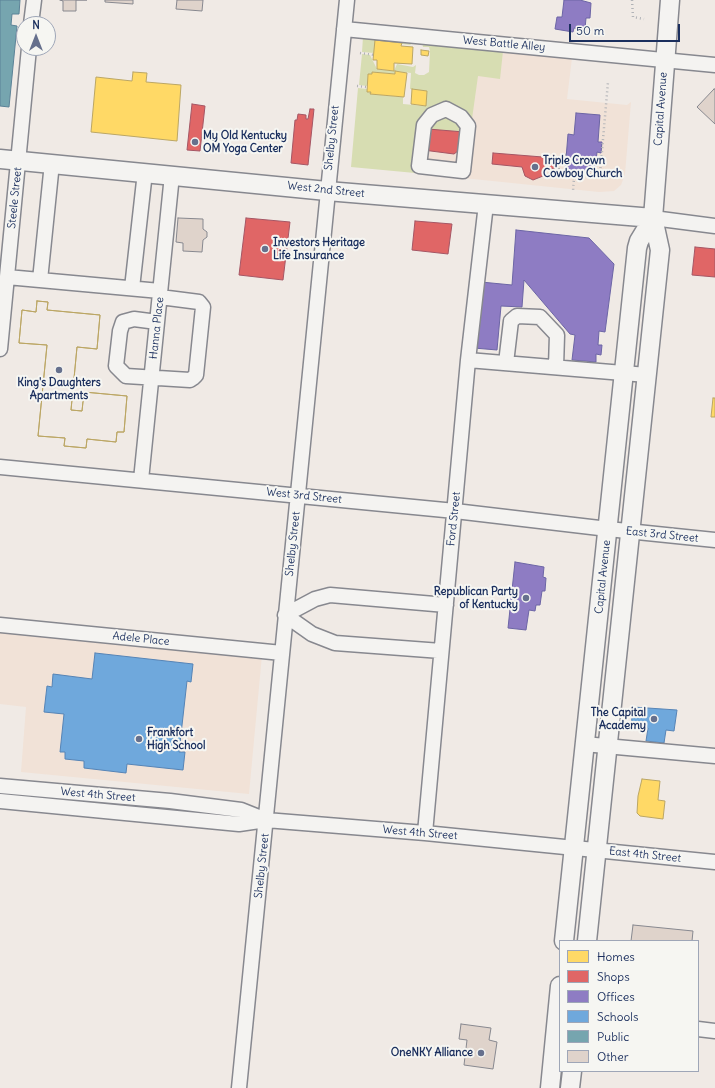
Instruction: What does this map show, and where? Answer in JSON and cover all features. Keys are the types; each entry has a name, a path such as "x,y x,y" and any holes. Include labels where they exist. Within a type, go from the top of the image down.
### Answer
{"main road":[{"name":"Capital Avenue","path":"587,940 660,250 653,218 669,5"},
{"name":"West 2nd Street","path":"0,158 327,191 653,218"},
{"name":"Capital Avenue","path":"564,940 637,248 639,241 653,218"},
{"path":"550,1088 559,1014"},
{"path":"570,1088 572,1072"}],"street":[{"path":"32,16 34,0"},
{"name":"Shelby Street","path":"239,1088 347,0"},
{"name":"West Battle Alley","path":"344,29 715,65"},
{"name":"Steele Street","path":"0,342 28,56"},
{"path":"446,109 461,117 468,126 463,171 448,170 419,166 424,124 432,115 446,109"},
{"path":"40,280 52,163"},
{"path":"132,288 145,172"},
{"name":"Hanna Place","path":"141,480 172,175"},
{"name":"Ford Street","path":"425,833 468,360 486,204"},
{"path":"653,218 715,226"},
{"path":"7,277 132,288 199,302 203,307 196,376 190,380 152,379 126,376 116,366 120,331 123,322 134,319 157,322"},
{"path":"506,363 511,321 517,316 540,318 557,335 556,367"},
{"path":"468,360 647,375"},
{"name":"West 3rd Street","path":"0,467 455,511 608,529"},
{"name":"East 3rd Street","path":"608,529 715,540"},
{"path":"441,651 335,643 312,634 285,615 315,599 330,595 446,605"},
{"name":"Adele Place","path":"0,625 282,653"},
{"path":"584,744 715,756"},
{"name":"West 4th Street","path":"0,786 170,801 240,810 266,820"},
{"name":"West 4th Street","path":"0,801 239,824 266,820 425,833 574,849"},
{"name":"East 4th Street","path":"574,849 715,862"},
{"path":"699,1029 715,1031"}],"path":[{"path":"632,0 633,17 644,19"},
{"path":"360,53 374,55"},
{"path":"566,155 560,154 558,177 600,174 608,82"},
{"path":"357,86 367,87"},
{"path":"573,191 574,175"}],"shaded area":[{"path":"436,44 572,58 567,99 627,105 631,102 625,174 621,185 614,191 599,192 415,173 421,124"},
{"name":"Frankfort High School","path":"0,629 262,655 249,794 21,772 26,707 0,704"}],"green space":[{"path":"363,37 414,42 410,45 380,41 374,53 362,52"},
{"path":"422,42 503,51 500,79 478,76 472,119 464,118 457,110 421,124 415,173 351,167 358,88 367,89 367,92 371,92 371,94 403,97 403,104 425,106 427,91 410,89 411,73 395,71 395,74 373,72 372,74 368,74 367,86 359,85 362,54 370,55 377,69 394,71 397,64 413,67 416,65 415,73 424,75 429,72 430,51 429,47 423,47"},
{"path":"445,113 460,125 460,132 428,129 428,125"}],"building: Homes":[{"path":"375,40 402,43 401,46 413,47 412,64 394,63 394,71 377,69 377,60 373,60"},
{"path":"421,50 429,51 428,56 421,55"},
{"path":"395,71 407,73 404,97 370,94 371,92 367,92 368,74 372,74 372,72 395,74"},
{"path":"133,72 147,73 146,82 181,85 177,141 91,132 96,77 132,81"},
{"path":"412,89 427,91 426,106 411,104"},
{"name":"King's Daughters Apartments","path":"37,301 48,302 47,310 100,315 97,349 77,347 71,410 82,411 84,392 127,396 124,432 117,432 116,442 87,439 86,448 64,446 65,438 38,436 47,345 19,343 22,310 36,312"},
{"name":"King's Daughters Apartments","path":"37,301 48,302 47,310 100,315 97,349 77,347 71,410 82,411 84,392 127,396 124,432 117,432 116,442 87,439 86,448 64,446 65,438 38,436 47,345 19,343 22,310 36,312"},
{"path":"713,398 715,398 715,417 711,417"},
{"path":"642,779 660,781 658,800 665,801 663,819 640,816 637,813 638,796"}],"building: Shops":[{"path":"192,104 205,106 200,151 187,150"},
{"path":"310,109 314,109 308,165 291,163 295,120 297,120 298,114 306,115 306,119 308,119"},
{"path":"428,129 464,132 464,137 460,137 458,151 454,154 423,150"},
{"path":"493,153 555,158 554,169 546,168 543,176 533,180 525,176 522,167 492,164"},
{"name":"Investors Heritage Life Insurance","path":"246,218 290,222 283,280 239,275"},
{"path":"415,221 452,224 448,254 412,250"},
{"path":"695,247 715,249 715,277 692,275"}],"building: Offices":[{"path":"564,0 580,0 591,3 590,18 586,18 585,29 574,28 573,32 555,29 557,17 562,17"},
{"path":"576,113 600,115 598,142 602,142 601,153 597,152 595,171 584,171 584,173 565,171 568,134 574,135"},
{"path":"516,230 589,238 614,264 605,332 599,331 598,345 602,345 601,355 596,354 596,362 572,360 575,335 570,334 524,280 522,307 501,306 497,350 474,348 481,282 512,285"},
{"name":"Republican Party of Kentucky","path":"515,562 544,567 543,577 546,578 545,591 542,591 540,605 536,605 535,611 529,610 526,630 508,628"}],"building: Schools":[{"path":"95,653 193,664 191,682 187,681 179,752 185,752 183,770 127,764 126,773 84,768 84,761 65,759 65,752 60,752 64,714 44,712 47,686 52,687 53,674 92,679"},
{"name":"The Capital Academy","path":"633,707 677,710 674,731 666,730 664,743 646,741 648,728 631,727"}],"building: Public":[{"path":"0,0 20,0 19,14 12,14 11,25 16,26 16,36 9,107 0,106"}],"building: Other":[{"path":"60,0 76,0 76,11 63,11 63,1"},
{"path":"105,0 133,0 133,4 105,2"},
{"path":"177,0 203,0 202,11 176,9"},
{"path":"715,89 715,124 697,107"},
{"path":"178,218 203,219 203,229 207,232 207,237 203,240 202,252 183,251 183,243 176,242"},
{"path":"633,925 693,931 692,940 631,940"},
{"name":"OneNKY Alliance","path":"461,1024 491,1028 489,1040 497,1042 493,1069 464,1065 467,1040 459,1039"}],"place":[{"name":"My Old Kentucky OM Yoga Center","path":"195,142"},
{"name":"Triple Crown Cowboy Church","path":"535,167"},
{"name":"Investors Heritage Life Insurance","path":"265,249"},
{"name":"King's Daughters Apartments","path":"59,370"},
{"name":"Republican Party of Kentucky","path":"526,598"},
{"name":"The Capital Academy","path":"654,719"},
{"name":"Frankfort High School","path":"139,739"},
{"name":"OneNKY Alliance","path":"481,1053"}]}
